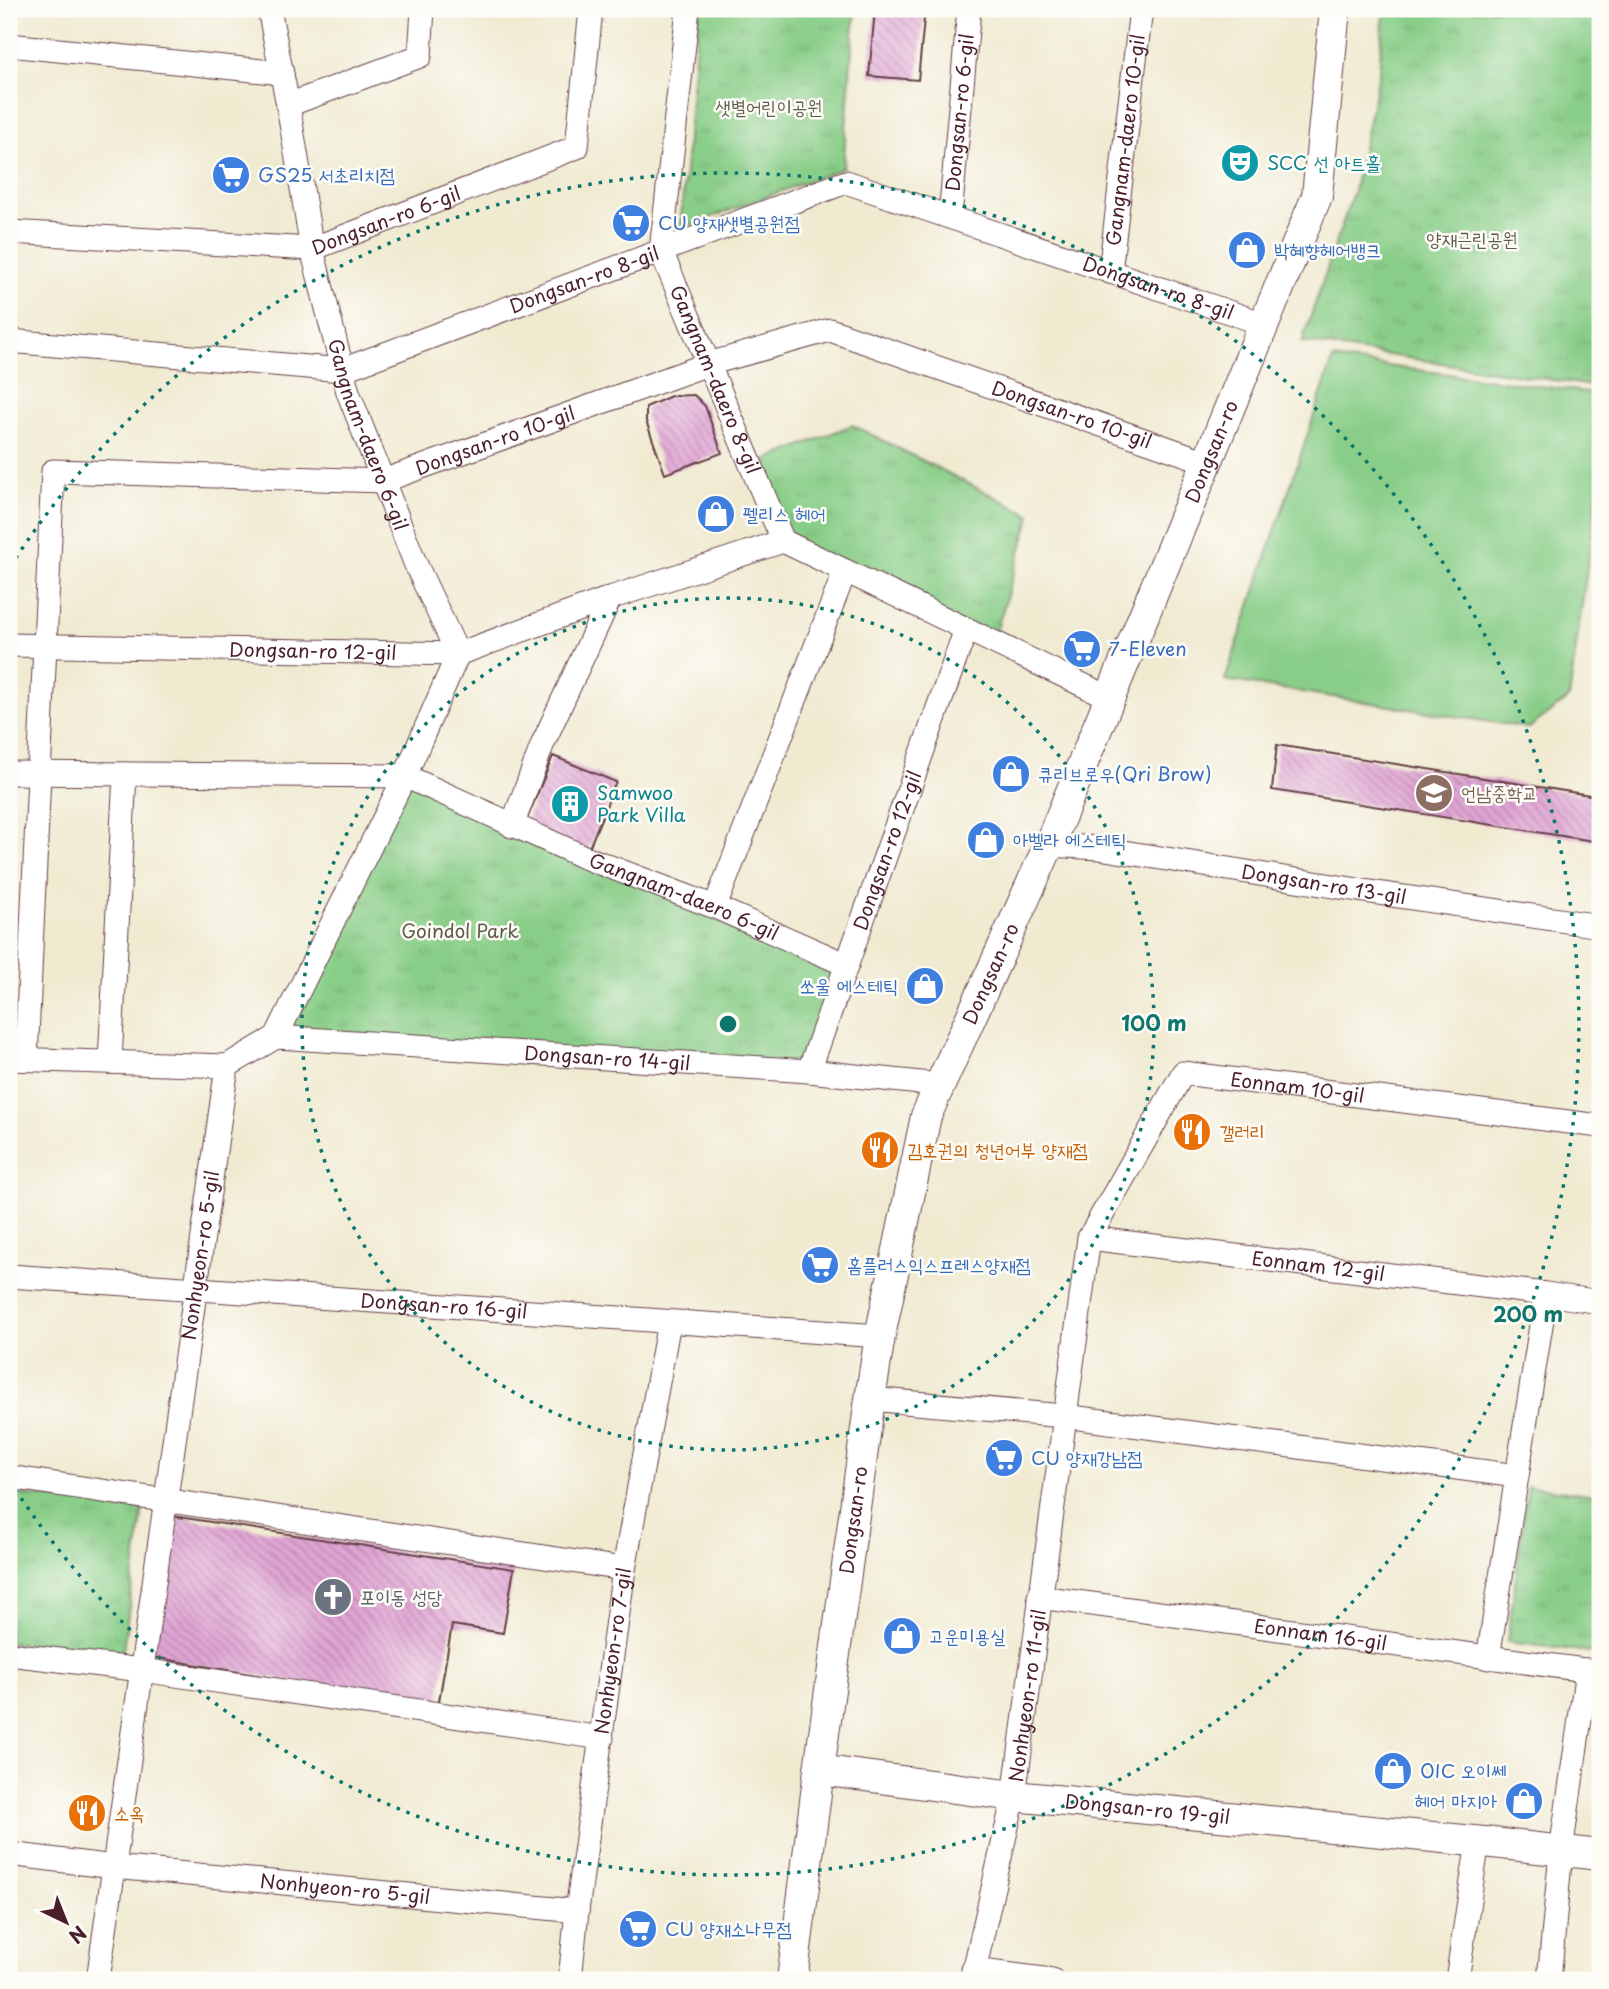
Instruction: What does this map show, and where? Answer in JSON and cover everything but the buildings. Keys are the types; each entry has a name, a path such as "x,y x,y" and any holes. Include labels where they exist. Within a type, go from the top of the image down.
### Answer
{"street":[{"name":"Gangnam-daero 6-gil","path":"269,9 312,249 348,392 416,565 458,654"},
{"path":"288,105 420,56 424,9"},
{"name":"Dongsan-ro 6-gil","path":"9,232 312,249 577,147 591,9"},
{"name":"Gangnam-daero 8-gil","path":"688,9 661,251 782,541"},
{"name":"Dongsan-ro 6-gil","path":"950,217 969,9"},
{"name":"Gangnam-daero 10-gil","path":"1110,272 1140,9"},
{"name":"Dongsan-ro","path":"792,1980 870,1399 880,1336 926,1116 1049,845 1317,196 1335,9"},
{"path":"9,45 282,72"},
{"name":"Dongsan-ro 8-gil","path":"9,341 342,370 846,182 1264,324"},
{"name":"Dongsan-ro 10-gil","path":"17,1059 39,774 53,471 383,481 708,364 831,330 1208,462"},
{"path":"782,541 1110,698"},
{"name":"Dongsan-ro 12-gil","path":"9,645 458,654 610,598 782,541"},
{"path":"715,907 845,571"},
{"path":"512,826 543,743 610,598"},
{"name":"Dongsan-ro 12-gil","path":"809,1071 967,629"},
{"path":"17,1059 227,1066 276,1037 405,776 458,654"},
{"path":"9,773 405,776"},
{"path":"110,1062 125,774"},
{"name":"Gangnam-daero 6-gil","path":"405,776 584,857 715,907 847,965"},
{"name":"Dongsan-ro 13-gil","path":"1049,845 1099,848 1600,926"},
{"name":"Dongsan-ro 14-gil","path":"276,1037 809,1071 939,1085"},
{"name":"Nonhyeon-ro 5-gil","path":"98,1980 227,1066"},
{"name":"Eonnam 10-gil","path":"1089,1238 1183,1073 1600,1126"},
{"name":"Eonnam 12-gil","path":"1089,1238 1600,1302"},
{"name":"Nonhyeon-ro 11-gil","path":"1052,1980 972,1975 1013,1796 1089,1238"},
{"name":"Dongsan-ro 16-gil","path":"9,1276 880,1336"},
{"path":"1488,1658 1546,1294"},
{"name":"Nonhyeon-ro 7-gil","path":"570,1980 624,1569 669,1322"},
{"path":"870,1399 1064,1416 1517,1476"},
{"path":"9,1476 624,1569"},
{"name":"Eonnam 16-gil","path":"1039,1597 1594,1671"},
{"path":"9,1654 142,1670 602,1738"},
{"path":"1549,1980 1561,1851 1594,1671"},
{"name":"Dongsan-ro 19-gil","path":"819,1770 1013,1796 1478,1841 1600,1856"},
{"path":"1457,1980 1478,1841"},
{"name":"Nonhyeon-ro 5-gil","path":"9,1854 114,1867 577,1911"}],"green space":[{"name":"샛별어린이공원","path":"699,9 855,9 843,168 680,229"},
{"name":"양재근린공원","path":"1384,9 1600,9 1600,387 1302,342 1354,190 1379,74"},
{"path":"1333,359 1600,394 1600,473 1569,698 1529,728 1225,680"},
{"path":"852,425 1031,515 993,642 783,541 751,466"},
{"name":"Goindol Park","path":"405,776 847,965 809,1071 276,1037"},
{"path":"1600,1463 1600,1653 1507,1642 1528,1486 1596,1495"},
{"path":"9,1493 143,1509 122,1656 9,1642"}],"place":[{"name":"SCC 선 아트홀","path":"1240,163"},
{"name":"GS25 서초리치점","path":"231,175"},
{"name":"CU 양재샛별공원점","path":"631,223"},
{"name":"박혜향헤어뱅크","path":"1247,250"},
{"name":"펠리스 헤어","path":"716,514"},
{"name":"7-Eleven","path":"1082,649"},
{"name":"큐리브로우(Qri Brow)","path":"1011,774"},
{"name":"언남중학교","path":"1434,793"},
{"name":"Samwoo Park Villa","path":"570,804"},
{"name":"아벨라 에스테틱","path":"986,840"},
{"name":"쏘울 에스테틱","path":"925,986"},
{"name":"갤러리","path":"1192,1132"},
{"name":"김호권의 청년어부 양재점","path":"880,1150"},
{"name":"홈플러스익스프레스양재점","path":"820,1265"},
{"name":"CU 양재강남점","path":"1004,1458"},
{"name":"포이동 성당","path":"333,1597"},
{"name":"고운미용실","path":"902,1636"},
{"name":"OIC 오이쎄","path":"1393,1771"},
{"name":"헤어 마지아","path":"1524,1801"},
{"name":"소옥","path":"87,1813"},
{"name":"CU 양재소나무점","path":"638,1929"}]}
